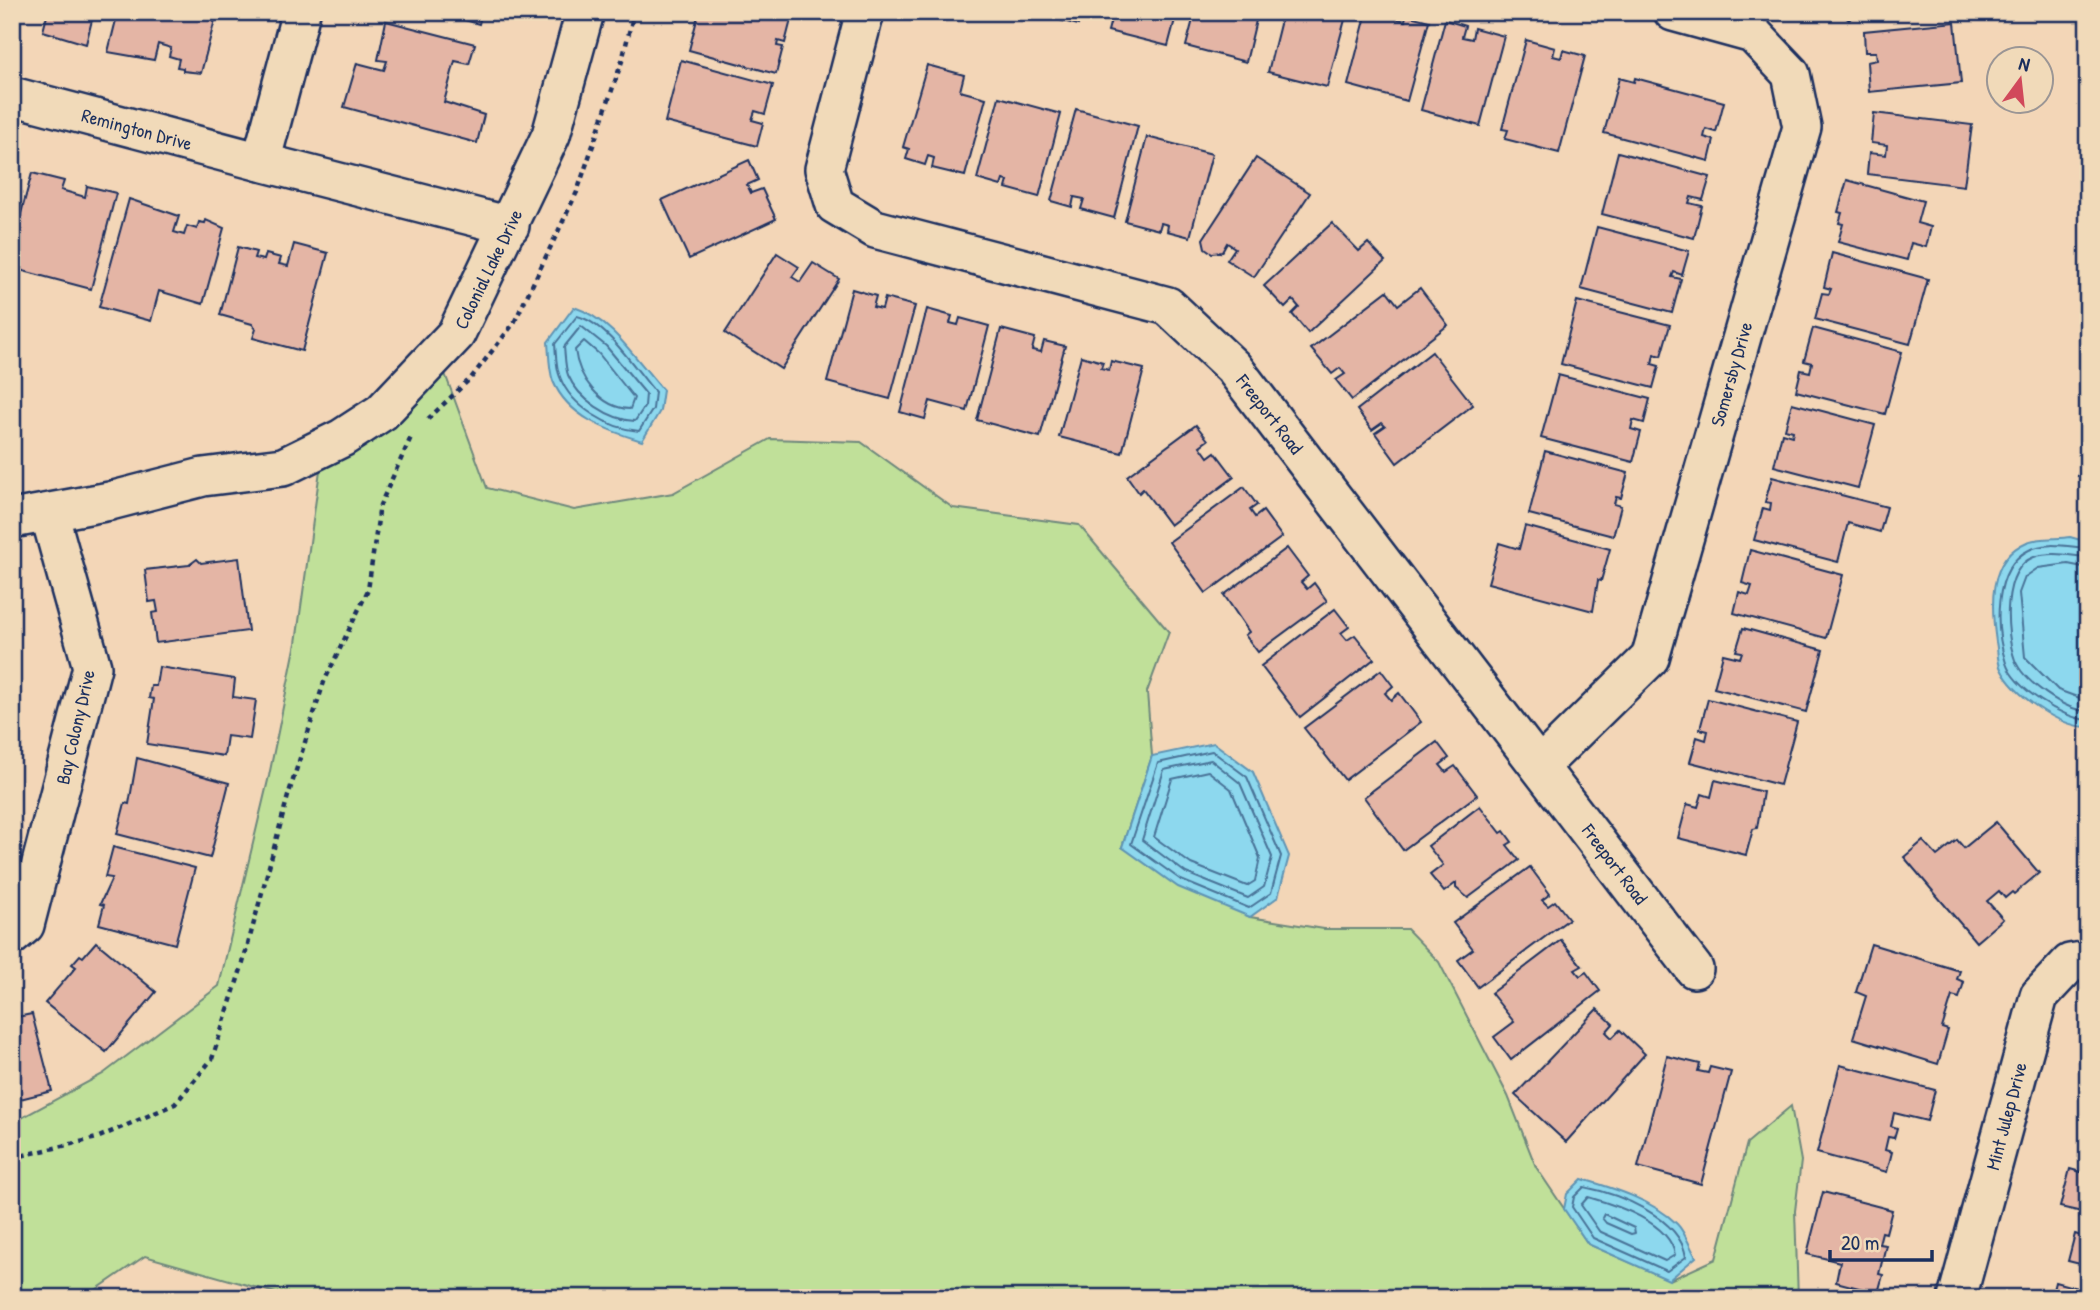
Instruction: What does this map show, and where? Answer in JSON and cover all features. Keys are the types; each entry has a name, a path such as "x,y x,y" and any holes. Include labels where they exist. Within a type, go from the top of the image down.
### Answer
{"street":[{"path":"261,162 301,12"},
{"name":"Colonial Lake Drive","path":"12,519 110,501 203,477 283,467 342,438 382,412 456,334 510,226 551,135 585,12"},
{"name":"Freeport Road","path":"865,12 824,169 835,205 875,229 1168,306 1233,367 1694,969"},
{"name":"Somersby Drive","path":"1540,766 1650,659 1802,127 1791,74 1753,34 1673,12"},
{"name":"Remington Drive","path":"12,96 510,226"},
{"name":"Bay Colony Drive","path":"12,936 25,925 92,667 49,513"},
{"name":"Mint Julep Drive","path":"1957,1298 2039,996 2070,964 2088,960"}],"path":[{"path":"12,1158 97,1138 175,1104 212,1059 243,963 288,796 324,682 368,590 380,505 412,434"}],"green space":[{"path":"440,360 487,488 574,510 673,493 770,439 861,442 953,508 1079,525 1169,632 1147,692 1152,756 1122,847 1250,917 1324,929 1407,929 1439,962 1508,1096 1536,1167 1588,1244 1670,1280 1716,1259 1747,1143 1791,1106 1801,1161 1795,1211 1798,1298 293,1298 145,1256 84,1298 12,1298 12,1123 103,1074 219,986 269,776 296,643 321,463"}],"water":[{"path":"574,307 601,321 612,331 663,390 660,411 642,441 590,421 568,404 553,381 548,342"},
{"path":"2070,537 2088,542 2088,727 2076,726 2051,716 2016,689 2000,666 1994,628 1995,585 2005,560 2027,542"},
{"path":"1214,743 1253,772 1289,856 1278,897 1250,917 1178,887 1122,847 1152,756"},
{"path":"1582,1179 1607,1186 1656,1208 1680,1227 1696,1257 1669,1280 1588,1244 1564,1209 1567,1194"}],"building":[{"path":"48,12 94,12 86,44 43,31"},
{"path":"118,12 217,12 201,73 183,71 183,68 177,67 179,59 169,56 171,48 158,44 154,60 108,52"},
{"path":"436,12 482,12 479,24"},
{"path":"699,12 793,12 785,43 778,41 777,46 783,47 776,74 689,50"},
{"path":"1041,12 1081,12 1078,25 1041,15"},
{"path":"1113,12 1177,12 1168,46 1108,31"},
{"path":"1195,12 1258,12 1246,62 1186,46"},
{"path":"1283,12 1347,12 1327,87 1268,72"},
{"path":"1367,12 1399,12 1398,19 1405,21 1406,15 1429,21 1407,101 1348,85"},
{"path":"1840,12 1856,12 1849,20"},
{"path":"1445,20 1465,26 1462,37 1472,39 1474,28 1504,36 1480,126 1421,110"},
{"path":"386,21 475,44 469,64 455,61 444,102 484,115 477,143 344,107 357,63 384,70 387,61 378,60"},
{"path":"1955,22 1961,83 1869,92 1867,62 1877,60 1876,52 1865,52 1864,31"},
{"path":"1526,40 1555,48 1553,56 1561,58 1563,50 1585,56 1559,153 1505,139 1508,130 1502,129"},
{"path":"681,60 773,85 765,114 755,111 752,120 763,123 757,146 665,122"},
{"path":"927,65 964,75 960,91 986,98 965,176 932,168 934,158 928,156 925,165 906,159 909,149 903,147"},
{"path":"1619,78 1634,82 1635,78 1724,102 1716,132 1706,129 1704,137 1714,140 1709,161 1604,133"},
{"path":"999,97 1061,114 1039,197 1006,188 1008,181 1003,180 1001,186 977,179"},
{"path":"1076,109 1138,126 1114,218 1081,209 1084,199 1074,197 1072,207 1051,201"},
{"path":"1874,113 1972,125 1964,186 1867,174 1869,153 1886,155 1887,145 1871,143"},
{"path":"1147,137 1212,154 1190,237 1167,231 1168,225 1161,223 1159,230 1125,221"},
{"path":"1618,152 1710,177 1703,200 1691,197 1689,203 1702,206 1694,238 1602,214"},
{"path":"1256,158 1310,193 1254,277 1227,260 1235,248 1227,243 1222,252 1212,253 1205,248 1203,239"},
{"path":"749,160 758,180 747,185 751,193 762,189 776,219 689,259 662,200"},
{"path":"32,173 64,181 61,190 85,197 87,186 116,193 91,289 12,268 12,247"},
{"path":"1847,180 1923,201 1917,223 1931,227 1926,247 1911,243 1907,260 1838,242 1843,224 1839,223 1842,213 1838,212"},
{"path":"129,199 179,216 174,232 184,235 187,226 197,229 199,222 205,223 206,220 224,228 203,304 159,291 151,321 99,307"},
{"path":"1332,223 1359,251 1368,243 1385,261 1308,333 1292,314 1299,307 1293,300 1285,308 1264,286"},
{"path":"1597,227 1689,251 1682,275 1674,272 1672,277 1681,279 1672,313 1581,289"},
{"path":"294,244 328,253 302,351 253,338 256,329 252,324 220,315 238,247 256,252 254,258 264,260 266,254 281,258 279,264 288,266"},
{"path":"777,253 799,267 792,277 800,282 813,263 839,279 781,369 725,333"},
{"path":"1832,253 1928,279 1910,344 1815,319 1822,293 1829,294 1831,289 1824,287"},
{"path":"1420,288 1448,325 1352,400 1336,380 1345,374 1340,368 1332,374 1311,349 1387,291 1398,305"},
{"path":"852,289 876,296 873,307 882,309 885,298 915,306 890,399 827,382"},
{"path":"1577,301 1670,325 1661,356 1654,354 1652,364 1659,366 1653,388 1561,364"},
{"path":"927,309 952,316 950,323 958,325 960,318 989,326 967,411 930,401 925,419 900,412"},
{"path":"1813,328 1902,352 1885,414 1796,391 1801,370 1810,372 1812,363 1804,361"},
{"path":"1001,329 1035,338 1032,350 1041,352 1044,341 1065,346 1040,437 977,420"},
{"path":"1432,352 1473,405 1397,463 1375,433 1385,426 1382,423 1372,430 1357,410"},
{"path":"1081,356 1103,362 1101,368 1109,370 1111,361 1144,369 1122,453 1059,437"},
{"path":"1558,375 1650,399 1644,423 1633,420 1631,429 1641,432 1633,462 1541,438"},
{"path":"1792,403 1875,425 1858,488 1774,466 1782,433 1792,436 1793,431 1785,429"},
{"path":"1196,425 1208,440 1200,446 1208,457 1215,452 1234,477 1170,525 1143,489 1139,493 1127,476"},
{"path":"2088,438 2088,478 2078,476"},
{"path":"1545,451 1628,473 1621,498 1616,497 1614,504 1621,506 1613,536 1529,514"},
{"path":"1772,477 1887,507 1880,532 1848,523 1838,562 1754,540 1763,508 1770,510 1771,503 1765,502"},
{"path":"1244,487 1257,505 1250,510 1255,517 1263,511 1282,537 1206,593 1169,542"},
{"path":"1525,526 1610,549 1601,581 1598,580 1593,611 1488,583 1499,543 1519,549"},
{"path":"1287,548 1308,576 1301,582 1307,589 1314,583 1327,601 1258,652 1245,635 1249,632 1224,595"},
{"path":"1750,550 1843,575 1826,638 1734,613 1739,592 1749,595 1752,586 1742,583"},
{"path":"239,558 248,631 156,643 152,613 158,612 156,601 149,602 145,570 189,565 197,559 201,563"},
{"path":"1335,609 1349,627 1341,633 1347,640 1355,635 1374,659 1300,717 1261,666"},
{"path":"1743,628 1823,650 1806,712 1714,688 1723,654 1740,658 1742,652 1736,651"},
{"path":"159,667 235,679 233,697 256,700 250,739 227,736 224,756 147,744 154,699 149,698 151,686 156,686"},
{"path":"1381,670 1393,686 1385,693 1391,700 1399,693 1421,722 1345,780 1304,728"},
{"path":"1708,699 1797,722 1780,785 1690,762 1697,737 1706,740 1708,731 1700,729"},
{"path":"1437,742 1449,758 1440,765 1446,772 1455,766 1477,795 1403,850 1364,797"},
{"path":"137,758 229,783 210,858 117,834 125,803 129,804"},
{"path":"1715,780 1763,792 1757,828 1753,829 1746,855 1678,838 1687,804 1698,807 1702,794 1711,797"},
{"path":"2086,789 2088,849 2082,849"},
{"path":"1480,806 1501,833 1504,831 1512,842 1507,845 1519,860 1468,898 1456,888 1456,883 1444,892 1430,875 1443,865 1428,846"},
{"path":"1996,822 2039,873 2014,894 2012,892 2005,898 1999,891 1987,901 2003,919 1976,942 1904,857 1923,841 1937,856 1957,840 1964,848"},
{"path":"113,847 195,868 175,944 99,924 104,905 100,904 112,878 105,877"},
{"path":"1530,867 1550,894 1542,900 1548,906 1555,901 1569,919 1478,987 1458,960 1473,949 1453,923"},
{"path":"1561,940 1582,966 1575,970 1580,976 1586,972 1600,991 1511,1060 1494,1037 1514,1022 1491,993"},
{"path":"96,942 156,992 106,1052 45,1003 76,967 72,964 80,955 83,957"},
{"path":"1871,944 1960,971 1957,979 1964,982 1959,998 1952,996 1942,1028 1948,1030 1938,1064 1853,1038 1866,996 1856,992"},
{"path":"1597,1009 1613,1024 1606,1032 1612,1038 1620,1030 1645,1054 1566,1142 1515,1095"},
{"path":"32,1014 52,1091 12,1101 12,1018"},
{"path":"1667,1056 1700,1064 1698,1071 1708,1073 1710,1067 1731,1072 1701,1184 1638,1167"},
{"path":"1840,1065 1935,1090 1927,1121 1894,1113 1891,1126 1897,1128 1894,1138 1888,1137 1885,1150 1892,1152 1887,1172 1817,1153"},
{"path":"2070,1169 2088,1174 2088,1220 2080,1218 2082,1212 2060,1207"},
{"path":"1823,1192 1892,1210 1886,1233 1882,1232 1879,1244 1886,1245 1879,1274 1883,1275 1878,1293 1836,1282 1840,1262 1807,1254"},
{"path":"2075,1234 2088,1238 2088,1266 2068,1261"},
{"path":"2055,1282 2088,1291 2088,1298 2051,1298"}]}
